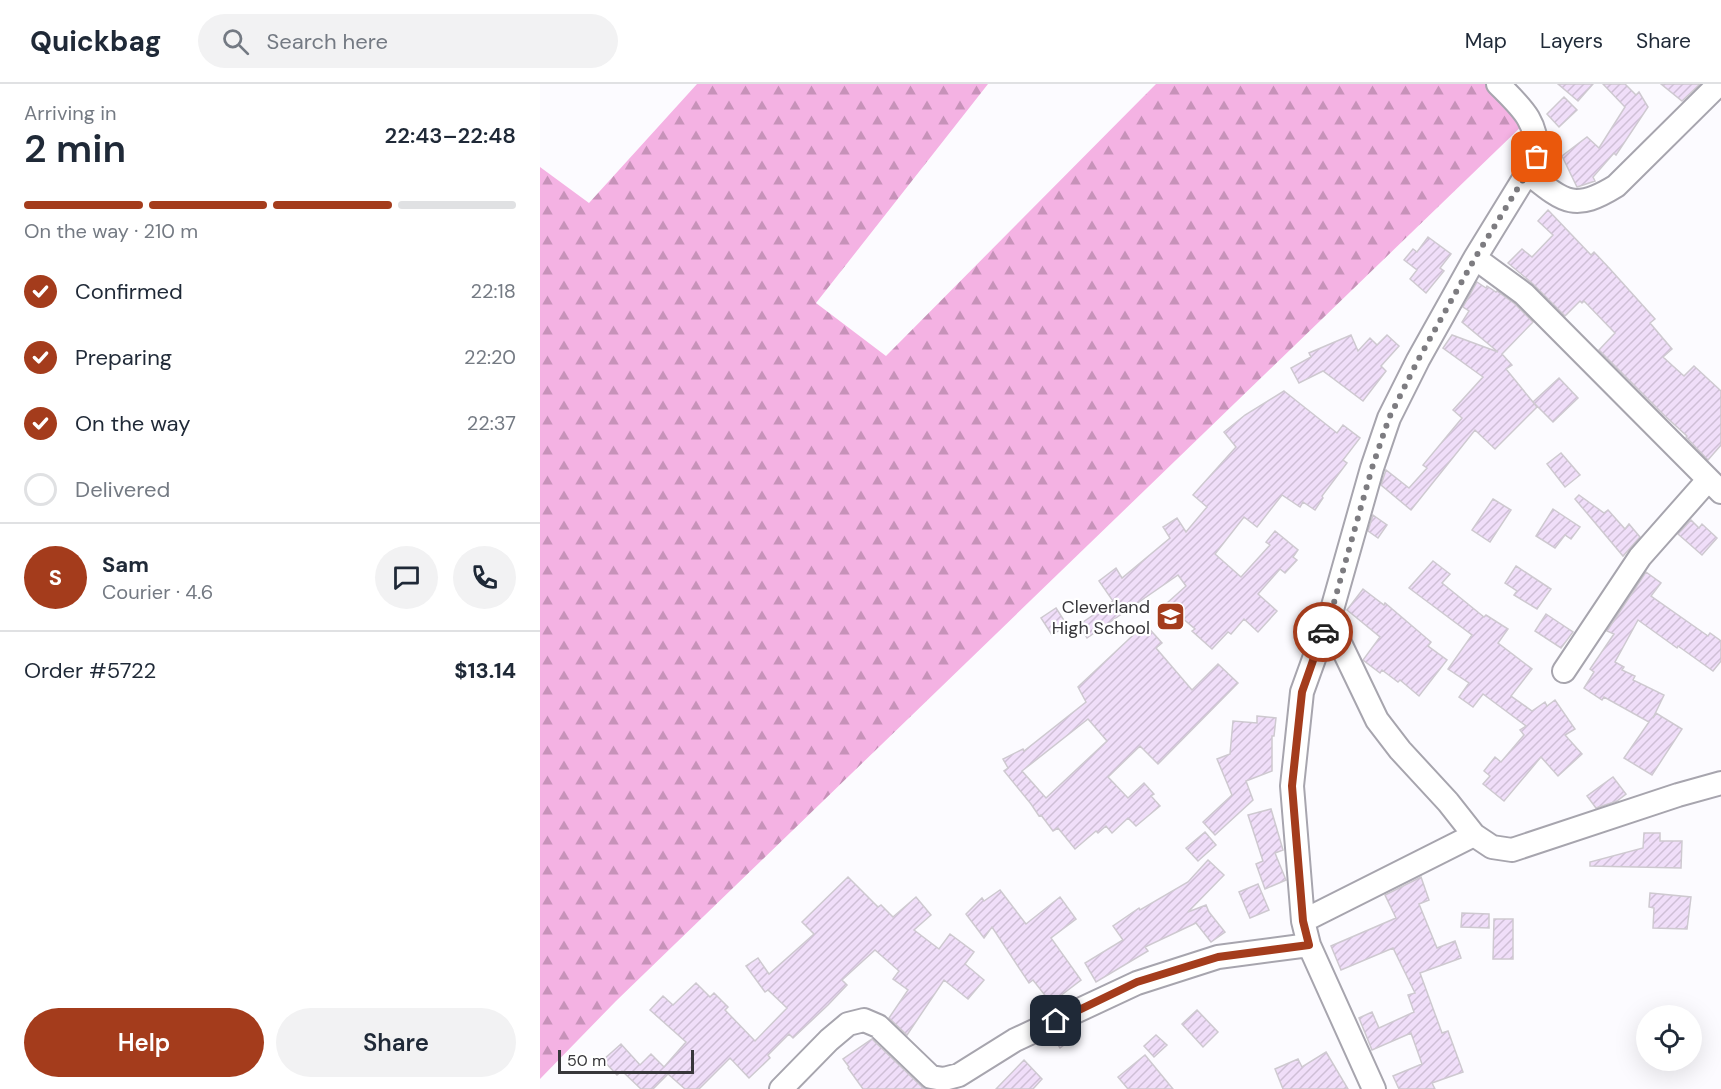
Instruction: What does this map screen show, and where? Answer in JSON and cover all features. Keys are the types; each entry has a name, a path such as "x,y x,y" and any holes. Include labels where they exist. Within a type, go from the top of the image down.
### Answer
{"street":[{"path":"1374,1089 1309,945 1303,921 1292,786 1302,692 1328,618 1389,418 1418,360 1475,258 1537,157 1538,141 1530,117 1498,84"},
{"path":"1528,173 1559,198 1588,201 1594,199 1616,186 1719,84"},
{"path":"1475,258 1524,294 1714,486 1640,557 1564,670"},
{"path":"1328,618 1377,720 1400,750 1448,802 1473,835 1492,847 1512,850 1721,783"},
{"path":"1303,921 1473,835"},
{"path":"781,1089 848,1024 864,1020 878,1026 931,1077 944,1079 958,1075 1015,1040 1137,982 1218,957 1309,945"}],"green space":[{"path":"697,84 988,84 816,303 886,356 1156,84 1491,84 1529,119 616,1001 540,1079 540,167 589,203"}],"building":[{"path":"1558,84 1593,84 1578,101"},
{"path":"1603,84 1625,84 1636,95 1639,92 1648,107 1616,155 1614,153 1593,177 1595,181 1577,187 1562,156 1587,137 1599,148 1625,107"},
{"path":"1661,84 1700,84 1682,101"},
{"path":"1564,97 1577,110 1559,127 1547,114"},
{"path":"1548,210 1591,255 1594,252 1655,319 1650,323 1672,349 1663,357 1684,376 1694,366 1721,391 1721,445 1708,460 1687,436 1599,350 1615,333 1584,301 1582,303 1580,301 1565,316 1508,263 1522,249 1532,257 1553,235 1538,221"},
{"path":"1428,237 1451,254 1440,268 1444,271 1426,293 1410,279 1417,270 1404,260 1413,249 1417,252"},
{"path":"1477,282 1497,291 1515,304 1533,322 1502,354 1512,365 1506,369 1537,407 1495,449 1475,430 1411,510 1381,485 1386,470 1409,488 1427,468 1423,465 1462,418 1453,410 1483,377 1443,348 1452,335 1498,352 1462,322 1469,311 1463,307"},
{"path":"1351,335 1358,351 1370,338 1377,345 1387,335 1399,346 1381,366 1386,371 1363,401 1323,371 1299,383 1291,368 1311,357 1309,353"},
{"path":"1559,378 1578,398 1553,422 1533,402"},
{"path":"1284,391 1337,433 1343,425 1360,438 1343,460 1347,463 1322,496 1315,510 1303,502 1300,507 1282,495 1257,527 1244,517 1215,554 1241,577 1270,545 1266,542 1275,531 1298,550 1293,557 1297,560 1285,573 1280,569 1258,594 1277,611 1258,632 1244,619 1231,634 1228,632 1212,649 1192,631 1195,629 1166,604 1186,586 1178,575 1087,638 1079,625 1113,601 1099,581 1116,568 1122,578 1170,538 1163,527 1177,518 1186,532 1207,507 1193,495 1236,447 1224,432 1245,415"},
{"path":"1561,453 1580,475 1565,487 1547,464"},
{"path":"1579,495 1604,513 1608,510 1625,529 1629,524 1640,537 1623,556 1575,499"},
{"path":"1493,499 1511,510 1490,542 1472,530"},
{"path":"1553,509 1580,527 1571,539 1565,535 1555,548 1536,536"},
{"path":"1373,515 1387,525 1378,538 1368,531"},
{"path":"1691,520 1699,528 1702,524 1717,538 1702,555 1678,534"},
{"path":"1433,561 1450,574 1442,583 1484,617 1486,615 1508,629 1498,643 1532,669 1511,696 1532,711 1545,702 1547,706 1555,700 1575,729 1565,735 1582,754 1558,776 1541,757 1504,801 1483,784 1490,776 1484,771 1495,757 1501,762 1524,735 1520,730 1526,726 1483,694 1473,707 1459,697 1469,683 1448,669 1472,635 1409,588"},
{"path":"1516,566 1551,589 1537,609 1514,595 1517,591 1505,583"},
{"path":"1646,572 1661,583 1651,596 1708,636 1710,633 1721,641 1721,661 1713,671 1638,620 1615,662 1624,667 1622,670 1635,676 1633,680 1664,695 1653,718 1656,713 1682,729 1652,775 1624,758 1649,722 1604,697 1602,700 1584,688 1594,672 1590,669 1614,634 1607,631"},
{"path":"1363,589 1384,605 1385,603 1431,642 1428,646 1447,660 1419,696 1400,680 1398,682 1382,670 1380,673 1363,660 1380,637 1347,610"},
{"path":"1056,608 1067,625 1052,635 1041,618"},
{"path":"1546,614 1573,632 1561,648 1535,631"},
{"path":"1145,624 1162,643 1156,648 1192,690 1218,664 1238,683 1158,764 1140,746 1108,777 1128,798 1144,783 1154,794 1151,796 1160,806 1136,826 1128,818 1112,833 1106,826 1098,833 1096,831 1075,849 1058,828 1053,831 1041,815 1039,816 1004,771 1008,768 1003,759 1023,749 1024,751 1086,702 1078,687","holes":["1088,719 1107,741 1046,798 1022,771"]},
{"path":"1257,716 1276,718 1274,736 1272,736 1272,771 1246,781 1253,800 1215,835 1203,822 1232,795 1217,759 1230,754 1233,721 1257,723"},
{"path":"1613,777 1626,794 1617,801 1596,808 1587,796"},
{"path":"1271,809 1283,850 1275,853 1286,880 1265,889 1256,864 1263,861 1248,815"},
{"path":"1205,832 1216,845 1198,861 1186,848"},
{"path":"1644,833 1660,833 1660,841 1682,841 1681,868 1590,866 1590,862 1643,848"},
{"path":"1208,860 1224,875 1188,912 1206,905 1225,932 1211,942 1196,923 1145,947 1148,951 1096,982 1085,963 1123,940 1113,926 1139,908 1140,910 1188,882"},
{"path":"848,877 878,907 881,905 893,917 916,897 931,915 914,930 939,949 950,934 974,952 965,964 984,980 968,999 944,980 907,1035 889,1018 908,990 893,979 899,971 875,950 842,980 847,985 828,1005 793,1038 789,1034 768,1055 770,1058 749,1078 730,1058 699,1089 685,1089 668,1074 653,1089 641,1089 622,1071 617,1075 603,1060 621,1044 640,1065 651,1054 664,1067 686,1042 650,1010 663,996 673,1005 696,983 710,997 714,993 728,1007 725,1010 755,1041 787,1008 768,990 765,992 746,966 758,958 769,974 814,934 802,922"},
{"path":"1421,877 1429,900 1419,904 1437,948 1455,941 1461,958 1420,973 1442,1033 1448,1031 1463,1072 1432,1083 1435,1089 1399,1089 1393,1076 1422,1064 1411,1033 1372,1050 1359,1018 1372,1012 1379,1028 1414,1012 1408,995 1415,993 1393,948 1341,970 1331,946 1396,918 1385,895"},
{"path":"1258,884 1269,910 1250,918 1239,892"},
{"path":"1000,890 1026,924 1060,897 1076,919 1051,938 1081,980 1051,1003 1033,980 1029,983 992,927 984,938 966,914 982,898 984,901"},
{"path":"1650,893 1691,897 1687,929 1653,928 1654,908 1649,907"},
{"path":"1462,913 1489,914 1489,928 1461,927"},
{"path":"1494,919 1513,919 1513,959 1493,959"},
{"path":"1197,1010 1218,1032 1203,1047 1182,1024"},
{"path":"1066,1031 1072,1039 1060,1048 1053,1037"},
{"path":"1156,1035 1167,1045 1154,1057 1144,1046"},
{"path":"872,1039 926,1089 863,1089 843,1059"},
{"path":"1326,1052 1348,1089 1283,1089 1275,1069 1298,1059 1302,1067"},
{"path":"1145,1055 1173,1089 1128,1089 1118,1077"},
{"path":"1024,1060 1042,1079 1033,1089 996,1089"}],"way so far":[{"path":"1323,632 1333,606 1372,468 1389,418 1418,360 1475,258 1537,157"}],"place":[{"name":"Cleverland High School","path":"1171,617"}],"route":[{"path":"1056,1021 1137,982 1218,957 1309,945 1303,921 1292,786 1302,692 1323,632"}]}
